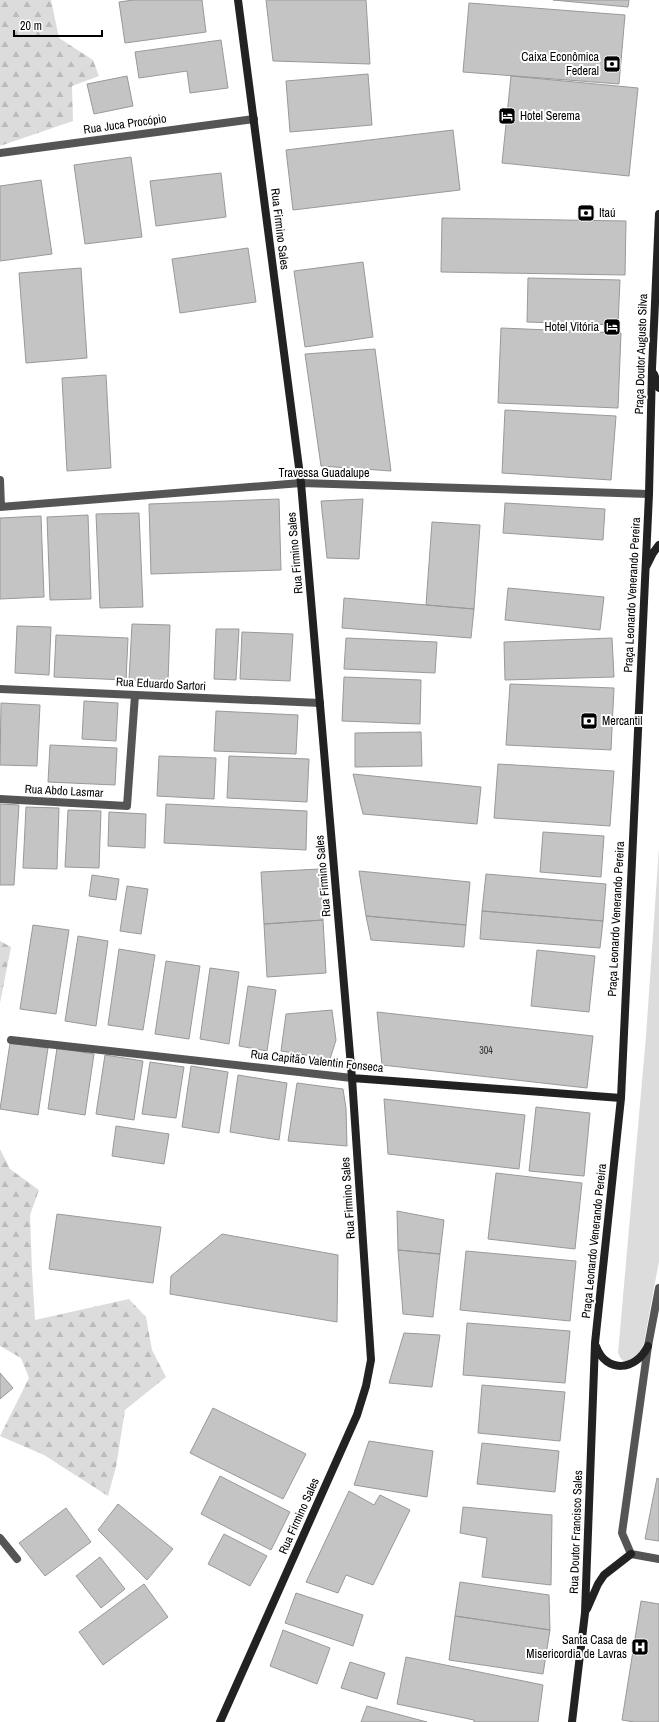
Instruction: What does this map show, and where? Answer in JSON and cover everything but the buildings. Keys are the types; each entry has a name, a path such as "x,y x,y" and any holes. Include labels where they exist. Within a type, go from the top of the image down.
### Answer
{"main road":[{"name":"Rua Firmino Sales","path":"220,1722 357,1415 366,1386 371,1360 352,1078 301,482 238,0"},
{"name":"Praça Doutor Augusto Silva","path":"649,494 652,369 659,214"},
{"path":"652,369 659,388"},
{"name":"Praça Leonardo Venerando Pereira","path":"595,1343 621,1098 649,494"},
{"path":"645,570 653,553 659,545"},
{"name":"Rua Capitão Valentin Fonseca","path":"352,1078 621,1098"},
{"path":"595,1343 599,1353 606,1361 615,1365 625,1366 635,1362 643,1356 648,1346"},
{"name":"Rua Doutor Francisco Sales","path":"572,1722 585,1613 595,1343"},
{"path":"585,1613 598,1584 604,1575 631,1554"}],"street":[{"name":"Rua Juca Procópio","path":"0,153 254,119"},
{"path":"0,480 0,507"},
{"name":"Travessa Guadalupe","path":"0,507 301,482 649,494"},
{"name":"Rua Eduardo Sartori","path":"0,689 320,703"},
{"name":"Rua Abdo Lasmar","path":"0,799 127,806 135,695"},
{"name":"Rua Capitão Valentin Fonseca","path":"11,1040 352,1078"},
{"path":"659,1288 648,1346 622,1533 631,1554 659,1559"},
{"path":"0,1538 17,1560"}],"green space":[{"path":"0,0 51,0 59,38 93,60 99,76 72,86 73,121 0,146"},
{"path":"659,847 659,1261 642,1353 627,1363 621,1359 618,1353 646,1036"},
{"path":"0,941 11,947 0,1003"},
{"path":"0,1149 10,1169 39,1190 30,1215 35,1320 129,1299 146,1317 152,1350 166,1377 125,1410 116,1467 108,1496 44,1455 0,1436 29,1378 21,1358 0,1346"}],"place":[{"name":"Caixa Econômica Federal","path":"612,64"},
{"name":"Hotel Serema","path":"507,116"},
{"name":"Itaú","path":"586,213"},
{"name":"Hotel Vitória","path":"612,327"},
{"name":"Mercantil","path":"589,721"},
{"name":"Santa Casa de Misericordia de Lavras","path":"640,1647"}]}
